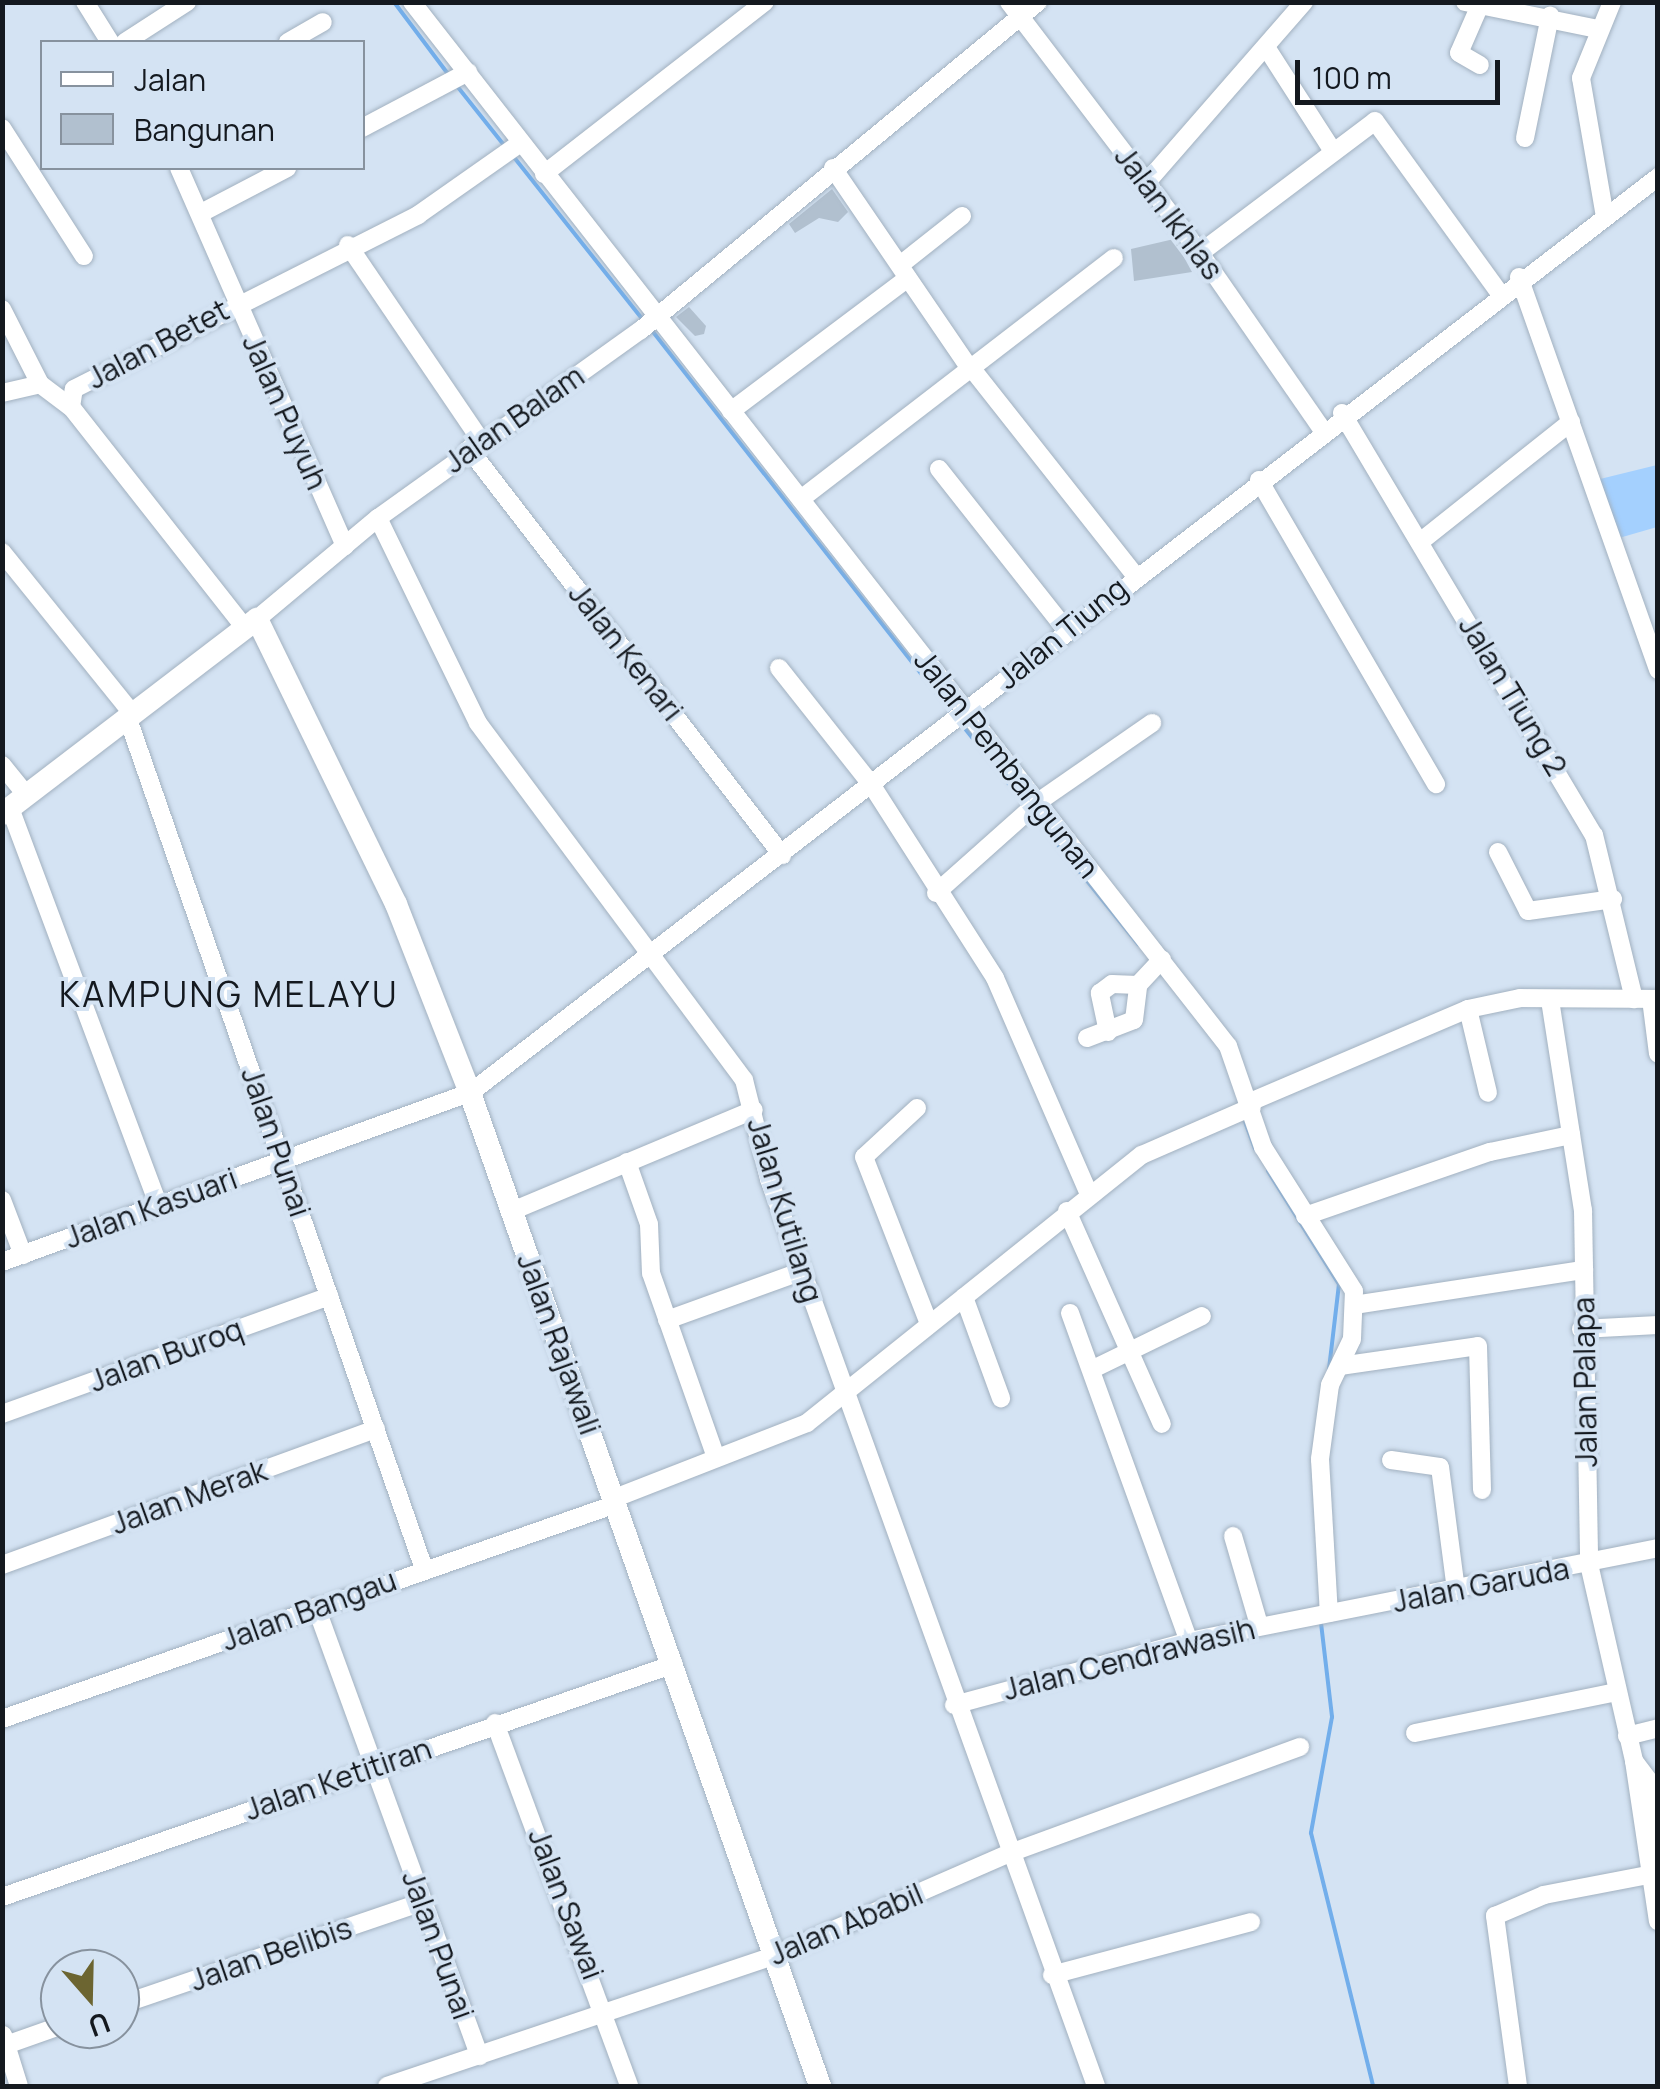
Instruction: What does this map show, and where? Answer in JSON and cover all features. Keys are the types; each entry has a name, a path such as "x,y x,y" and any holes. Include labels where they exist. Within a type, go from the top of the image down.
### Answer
{"main road":[{"name":"Jalan Balam","path":"13,806 250,623"},
{"name":"Jalan Rajawali","path":"250,623 396,904 470,1093 820,2086"}],"street":[{"path":"86,2 109,40"},
{"path":"127,40 187,2"},
{"path":"416,8 437,2"},
{"path":"544,174 764,2"},
{"name":"Jalan Balam","path":"250,623 475,445 651,322 1014,9 1038,2"},
{"path":"1147,182 1304,2"},
{"path":"1605,218 1604,185 1581,100 1598,29 1612,2"},
{"path":"1480,65 1459,52 1472,4 1550,16 1598,29"},
{"name":"Jalan Pembangunan","path":"416,8 544,174 651,322 731,411 801,498 1151,970 1228,1046 1264,1147 1305,1216 1348,1274 1354,1305"},
{"name":"Jalan Ikhlas","path":"1014,9 1200,253 1322,429"},
{"path":"1525,138 1550,16"},
{"path":"292,40 323,22"},
{"path":"1266,47 1332,150"},
{"path":"365,126 466,72"},
{"path":"1200,253 1332,150 1378,122 1499,292"},
{"path":"2,128 84,256"},
{"name":"Jalan Betet","path":"250,623 71,407 74,389 95,374 348,244 418,215 519,144"},
{"path":"833,168 968,366 1134,574"},
{"name":"Jalan Puyuh","path":"181,170 203,212 236,301 344,546"},
{"path":"203,212 283,170"},
{"name":"Jalan Tiung","path":"470,1093 943,731 1134,574 1518,277 1658,177"},
{"path":"731,411 904,272 962,216"},
{"name":"Jalan Kenari","path":"348,244 475,445 782,856"},
{"path":"801,498 968,366 1114,258"},
{"path":"1518,277 1658,670"},
{"path":"2,308 40,384 71,407"},
{"path":"2,393 40,384"},
{"name":"Jalan Tiung 2","path":"1342,413 1594,835 1647,999 1658,1054"},
{"path":"1420,542 1570,422"},
{"path":"940,469 1066,630"},
{"path":"1259,480 1436,784"},
{"name":"Jalan Kutilang","path":"378,518 478,724 735,1062 754,1110 802,1271 954,1705 1096,2086"},
{"name":"Jalan Punai","path":"2,552 129,714 424,1569"},
{"path":"779,668 871,784 936,893 995,978 1089,1194"},
{"path":"1030,810 1152,723"},
{"path":"2,765 13,806 159,1206"},
{"name":"Jalan Pembangunan","path":"936,893 1030,810"},
{"path":"1498,852 1528,911 1613,899"},
{"path":"1108,1032 1100,993 1112,984 1151,970"},
{"path":"1087,1038 1134,1020 1151,970"},
{"name":"Jalan Bangau","path":"2,1719 615,1501 796,1429 844,1387 1142,1156 1468,1009 1550,1000 1647,999"},
{"name":"Jalan Palapa","path":"1550,1000 1571,1135 1584,1270 1581,1329 1589,1564 1627,1736 1643,1771 1658,1832"},
{"path":"1468,1009 1488,1093"},
{"name":"Jalan Kasuari","path":"2,1262 470,1093"},
{"path":"917,1108 864,1156 928,1321"},
{"path":"512,1211 754,1110"},
{"path":"1305,1216 1490,1152 1571,1135"},
{"path":"627,1162 647,1218 648,1266 716,1458"},
{"path":"2,1200 23,1255"},
{"path":"1068,1211 1162,1424"},
{"path":"1328,1614 1320,1459 1327,1397 1340,1366 1354,1305 1584,1270"},
{"path":"667,1320 802,1271"},
{"name":"Jalan Buroq","path":"2,1414 329,1296"},
{"path":"964,1297 1001,1398"},
{"path":"1070,1313 1189,1640"},
{"path":"1093,1369 1202,1316"},
{"path":"1581,1329 1658,1325"},
{"path":"1340,1366 1478,1346 1482,1490"},
{"name":"Jalan Merak","path":"2,1564 376,1429"},
{"path":"1391,1460 1440,1467 1456,1591"},
{"path":"1233,1536 1259,1626"},
{"name":"Jalan Garuda","path":"1303,1618 1456,1591 1658,1548"},
{"name":"Jalan Punai","path":"316,1607 479,2056"},
{"name":"Jalan Cendrawasih","path":"954,1705 1189,1640 1303,1618"},
{"name":"Jalan Ketitiran","path":"2,1897 674,1664"},
{"path":"1415,1733 1616,1692"},
{"name":"Jalan Sawai","path":"496,1723 608,2013 629,2086"},
{"path":"1627,1736 1658,1728"},
{"name":"Jalan Ababil","path":"388,2086 774,1956 1010,1853 1300,1747"},
{"name":"Jalan Palapa","path":"1643,1771 1658,1921"},
{"path":"1518,2086 1495,1916 1544,1895 1654,1873"},
{"name":"Jalan Belibis","path":"140,1998 422,1902"},
{"path":"1052,1976 1252,1922"},
{"path":"20,2086 4,2039 40,2031"}],"shaded area":[{"path":"1657,465 1657,527 1619,538 1596,480"}],"building":[{"path":"832,189 848,212 838,222 819,218 795,233 789,224"},
{"path":"1174,239 1192,272 1134,281 1131,249"},
{"path":"689,307 706,326 704,334 695,336 676,317"}],"waterway":[{"path":"394,2 448,74"},
{"path":"457,86 504,145"},
{"path":"513,156 644,321"},
{"path":"650,328 953,714"},
{"path":"959,721 1025,804"},
{"path":"1034,815 1138,944"},
{"path":"1243,1116 1255,1149"},
{"path":"1268,1171 1339,1284 1329,1369"},
{"path":"1321,1623 1332,1717 1311,1833 1373,2086"}],"district":[{"name":"KAMPUNG MELAYU","path":"229,994"}]}
